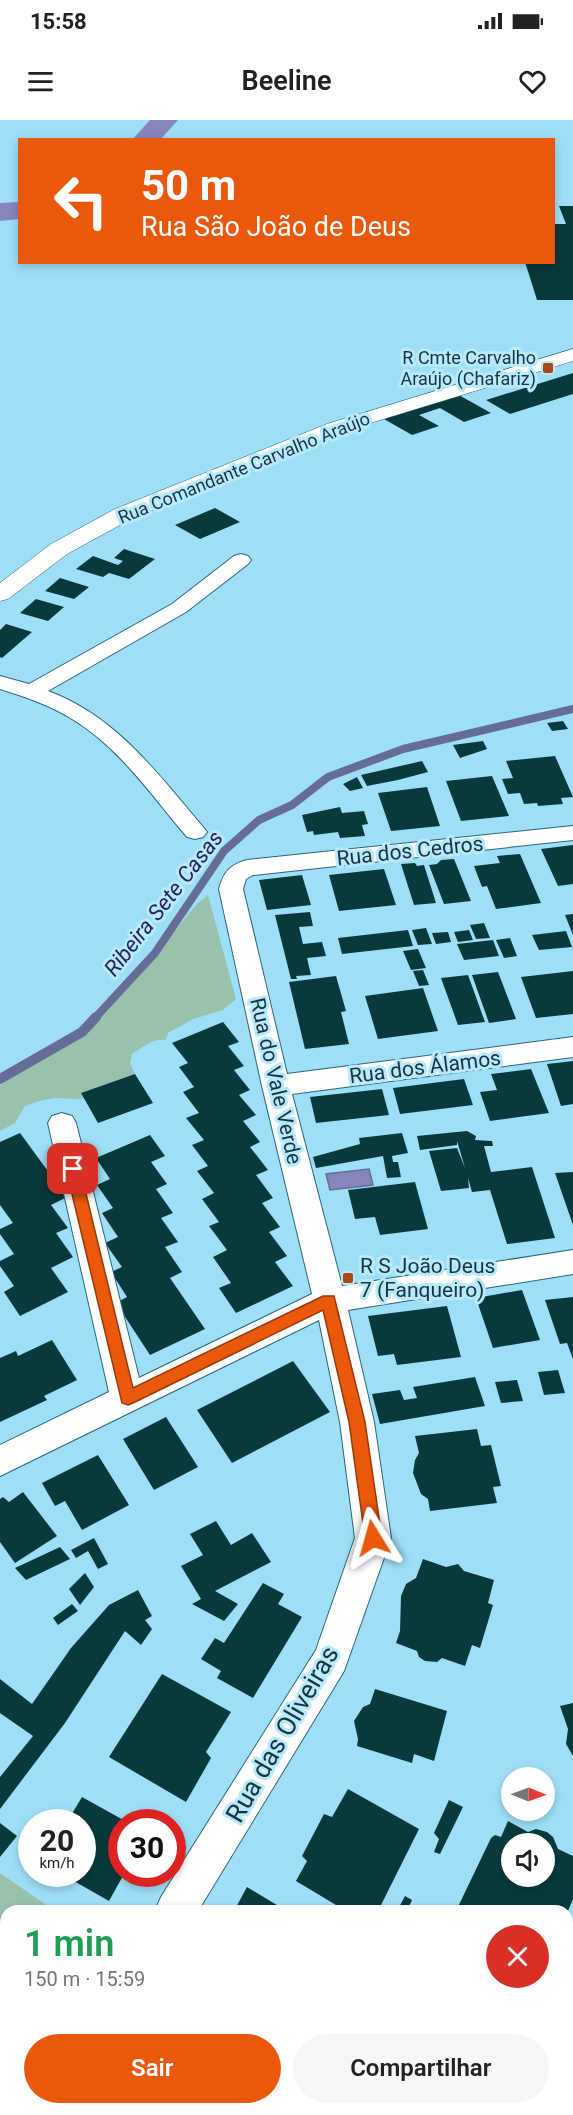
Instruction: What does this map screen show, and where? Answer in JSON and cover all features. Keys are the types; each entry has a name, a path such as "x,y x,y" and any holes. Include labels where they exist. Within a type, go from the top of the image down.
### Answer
{"main road":[{"name":"Rua Comandante Carvalho Araújo","path":"0,594 59,549 123,514 334,428 573,356"}],"street":[{"path":"31,692 179,608 241,560"},
{"path":"0,682 45,697 91,722 135,761 195,832"},
{"name":"Rua dos Cedros","path":"248,868 573,833"},
{"name":"Rua do Vale Verde","path":"248,868 235,875 231,889 328,1301"},
{"name":"Rua dos Álamos","path":"276,1086 573,1047"},
{"path":"62,1123 128,1398"},
{"path":"0,1461 328,1301 573,1262"},
{"name":"Rua das Oliveiras","path":"179,1905 331,1659 373,1538 357,1422 328,1301"}],"green space":[{"path":"208,895 236,999 223,1010 193,1019 168,1033 166,1040 152,1042 132,1054 130,1063 135,1074 81,1093 84,1098 42,1100 25,1106 15,1123 0,1131 0,1085 82,1035 130,984 197,904"},
{"path":"0,1873 18,1887 46,1905 0,1905"}],"water":[{"path":"369,1169 373,1185 330,1190 326,1174"}],"building":[{"path":"559,206 573,206 573,300 537,300 526,264 555,264 555,224 566,224"},
{"path":"573,373 573,394 510,414 486,400"},
{"path":"457,394 491,413 464,422 440,408 419,415 439,426 412,435 384,419"},
{"path":"215,508 240,522 200,539 175,525"},
{"path":"124,549 155,559 129,579 109,573 103,577 76,569 93,556 118,565 123,561 114,558"},
{"path":"60,578 89,587 74,599 45,591"},
{"path":"36,599 64,607 48,621 20,613"},
{"path":"6,624 32,632 2,658 0,657 0,630"},
{"path":"563,721 568,729 552,731 547,723"},
{"path":"483,741 487,749 460,758 453,745"},
{"path":"555,756 573,797 561,798 563,804 538,806 537,803 524,804 520,793 508,794 502,779 513,778 506,761"},
{"path":"422,761 428,772 398,780 367,786 361,775"},
{"path":"492,776 509,816 461,821 446,781"},
{"path":"357,777 363,788 350,791 343,784"},
{"path":"427,787 440,826 391,831 378,793"},
{"path":"340,807 342,813 364,811 368,824 362,825 365,836 340,838 338,832 314,835 313,831 307,832 302,815"},
{"path":"573,845 573,884 558,886 541,849"},
{"path":"520,854 541,903 496,909 487,886 482,887 474,866 500,863 497,856"},
{"path":"454,859 471,901 444,904 429,865 437,864 441,860"},
{"path":"415,863 417,866 424,865 436,903 414,905 401,864"},
{"path":"384,869 396,905 339,911 329,875"},
{"path":"302,875 311,905 267,910 259,880"},
{"path":"310,912 313,926 299,927 303,944 322,942 326,956 307,958 311,975 296,976 297,979 291,979 275,915"},
{"path":"573,914 573,935 565,915"},
{"path":"484,923 490,938 476,939 470,925"},
{"path":"426,928 432,944 418,945 412,930"},
{"path":"408,930 413,946 342,954 338,938"},
{"path":"469,930 473,940 458,942 454,932"},
{"path":"566,931 572,947 539,950 532,935"},
{"path":"448,932 451,942 436,944 432,933"},
{"path":"510,938 517,956 504,958 496,940"},
{"path":"493,940 499,956 464,960 457,944"},
{"path":"418,949 426,968 411,970 403,951"},
{"path":"423,970 429,985 419,986 413,971"},
{"path":"573,971 573,1014 536,1018 521,977"},
{"path":"498,972 516,1019 489,1023 472,975"},
{"path":"468,975 485,1022 458,1025 441,978"},
{"path":"336,976 346,1011 341,1012 349,1044 305,1049 289,982"},
{"path":"423,988 438,1031 378,1039 365,996"},
{"path":"223,1022 239,1042 228,1046 244,1066 234,1070 250,1090 239,1095 256,1115 243,1121 260,1142 250,1147 268,1170 256,1175 273,1198 262,1203 280,1227 269,1232 287,1256 275,1262 293,1286 236,1313 219,1288 231,1283 213,1257 227,1250 209,1226 219,1222 202,1199 214,1193 197,1171 208,1166 192,1145 204,1140 186,1118 199,1113 183,1092 194,1087 179,1067 188,1063 172,1043"},
{"path":"573,1061 573,1104 561,1106 547,1064"},
{"path":"531,1069 549,1113 490,1121 480,1092 497,1090 491,1074"},
{"path":"135,1074 153,1103 98,1123 81,1093"},
{"path":"464,1079 473,1105 400,1114 393,1088"},
{"path":"382,1089 389,1115 316,1123 310,1097"},
{"path":"467,1131 476,1136 475,1140 492,1141 493,1146 484,1146 491,1172 532,1167 555,1238 507,1244 490,1190 472,1192 468,1178 469,1188 441,1191 429,1151 457,1148 465,1168 457,1141 457,1145 420,1150 417,1136"},
{"path":"20,1133 67,1197 51,1205 68,1228 56,1233 73,1257 51,1268 68,1292 20,1316 4,1292 14,1286 0,1266 0,1261 14,1254 0,1234 0,1229 13,1223 0,1205 0,1142"},
{"path":"402,1133 408,1153 392,1156 393,1162 398,1162 401,1177 387,1178 383,1156 316,1168 313,1157 360,1144 359,1138"},
{"path":"150,1135 165,1156 151,1162 167,1184 156,1189 173,1213 161,1218 178,1242 165,1247 182,1272 170,1278 205,1329 150,1355 116,1303 127,1297 111,1272 122,1267 105,1243 118,1237 102,1213 113,1208 97,1185 110,1179 96,1158"},
{"path":"573,1172 573,1225 555,1173"},
{"path":"415,1182 428,1229 380,1235 375,1217 355,1219 348,1190"},
{"path":"522,1290 540,1340 493,1348 476,1298"},
{"path":"573,1297 573,1359 567,1343 560,1344 545,1300"},
{"path":"447,1306 461,1357 397,1365 394,1354 378,1356 368,1316"},
{"path":"52,1340 77,1380 44,1396 47,1400 0,1422 0,1358 16,1351 18,1356"},
{"path":"293,1361 330,1412 232,1463 197,1410"},
{"path":"558,1370 565,1393 544,1395 538,1372"},
{"path":"475,1377 485,1406 380,1424 372,1394 400,1390 404,1400 417,1398 413,1387"},
{"path":"517,1380 523,1401 501,1403 495,1382"},
{"path":"166,1417 198,1467 154,1490 123,1439"},
{"path":"477,1429 481,1446 491,1445 501,1486 493,1487 497,1503 430,1511 428,1499 421,1494 413,1473 415,1460 419,1453 415,1436"},
{"path":"98,1455 129,1505 82,1530 65,1501 55,1506 42,1483"},
{"path":"23,1492 57,1536 15,1563 0,1542 0,1499 3,1497 9,1502"},
{"path":"216,1521 231,1545 252,1533 271,1562 215,1591 238,1604 224,1621 192,1604 201,1599 181,1566 203,1555 190,1534"},
{"path":"94,1538 108,1564 98,1569 88,1551 76,1558 71,1550"},
{"path":"60,1547 70,1559 26,1580 15,1568"},
{"path":"423,1559 446,1567 458,1564 464,1571 494,1580 488,1603 493,1605 480,1648 472,1645 465,1666 442,1658 437,1662 425,1661 419,1657 417,1651 396,1643 400,1631 401,1596 406,1584 416,1578"},
{"path":"85,1573 94,1587 80,1605 69,1589"},
{"path":"263,1583 284,1594 278,1604 302,1617 253,1698 217,1678 221,1671 201,1659 215,1638 224,1643"},
{"path":"138,1590 152,1616 145,1620 152,1629 141,1645 125,1631 65,1723 0,1809 0,1777 33,1736 0,1713 0,1679 32,1704 71,1648 109,1605"},
{"path":"72,1604 78,1611 58,1625 53,1618"},
{"path":"162,1674 231,1712 206,1752 211,1758 186,1802 109,1757"},
{"path":"375,1689 447,1711 434,1761 414,1754 412,1763 357,1746 358,1739 354,1721 363,1707 370,1704"},
{"path":"573,1703 573,1756 566,1744 568,1729 560,1706"},
{"path":"348,1789 419,1829 381,1905 336,1905 296,1881 307,1861 302,1856 324,1814 332,1817"},
{"path":"82,1797 108,1811 108,1887 117,1887 109,1901 84,1887 96,1887 96,1809 75,1809"},
{"path":"449,1800 463,1807 440,1854 434,1852 439,1839 434,1833"},
{"path":"508,1821 528,1832 536,1829 547,1832 503,1833"},
{"path":"0,1823 17,1836 0,1857"},
{"path":"495,1835 501,1837 501,1887 555,1887 555,1842 558,1849 573,1856 573,1899 570,1905 459,1905 491,1838"},
{"path":"247,1887 277,1905 237,1905"},
{"path":"405,1896 412,1900 410,1905 400,1905"}],"waterway":[{"path":"147,138 165,120"},
{"path":"0,212 18,210"},
{"name":"Ribeira Sete Casas","path":"95,1018 155,953 224,851 259,820 292,805 328,777 403,749 573,709"},
{"name":"Ribeira Sete Casas","path":"0,1079 82,1032 96,1017"}],"place":[{"name":"R Cmte Carvalho Araújo (Chafariz)","path":"548,368"},
{"name":"R S João Deus 7 (Fanqueiro)","path":"348,1278"}],"route":[{"path":"73,1169 128,1398 328,1301 345,1362 357,1422 373,1538"}]}
